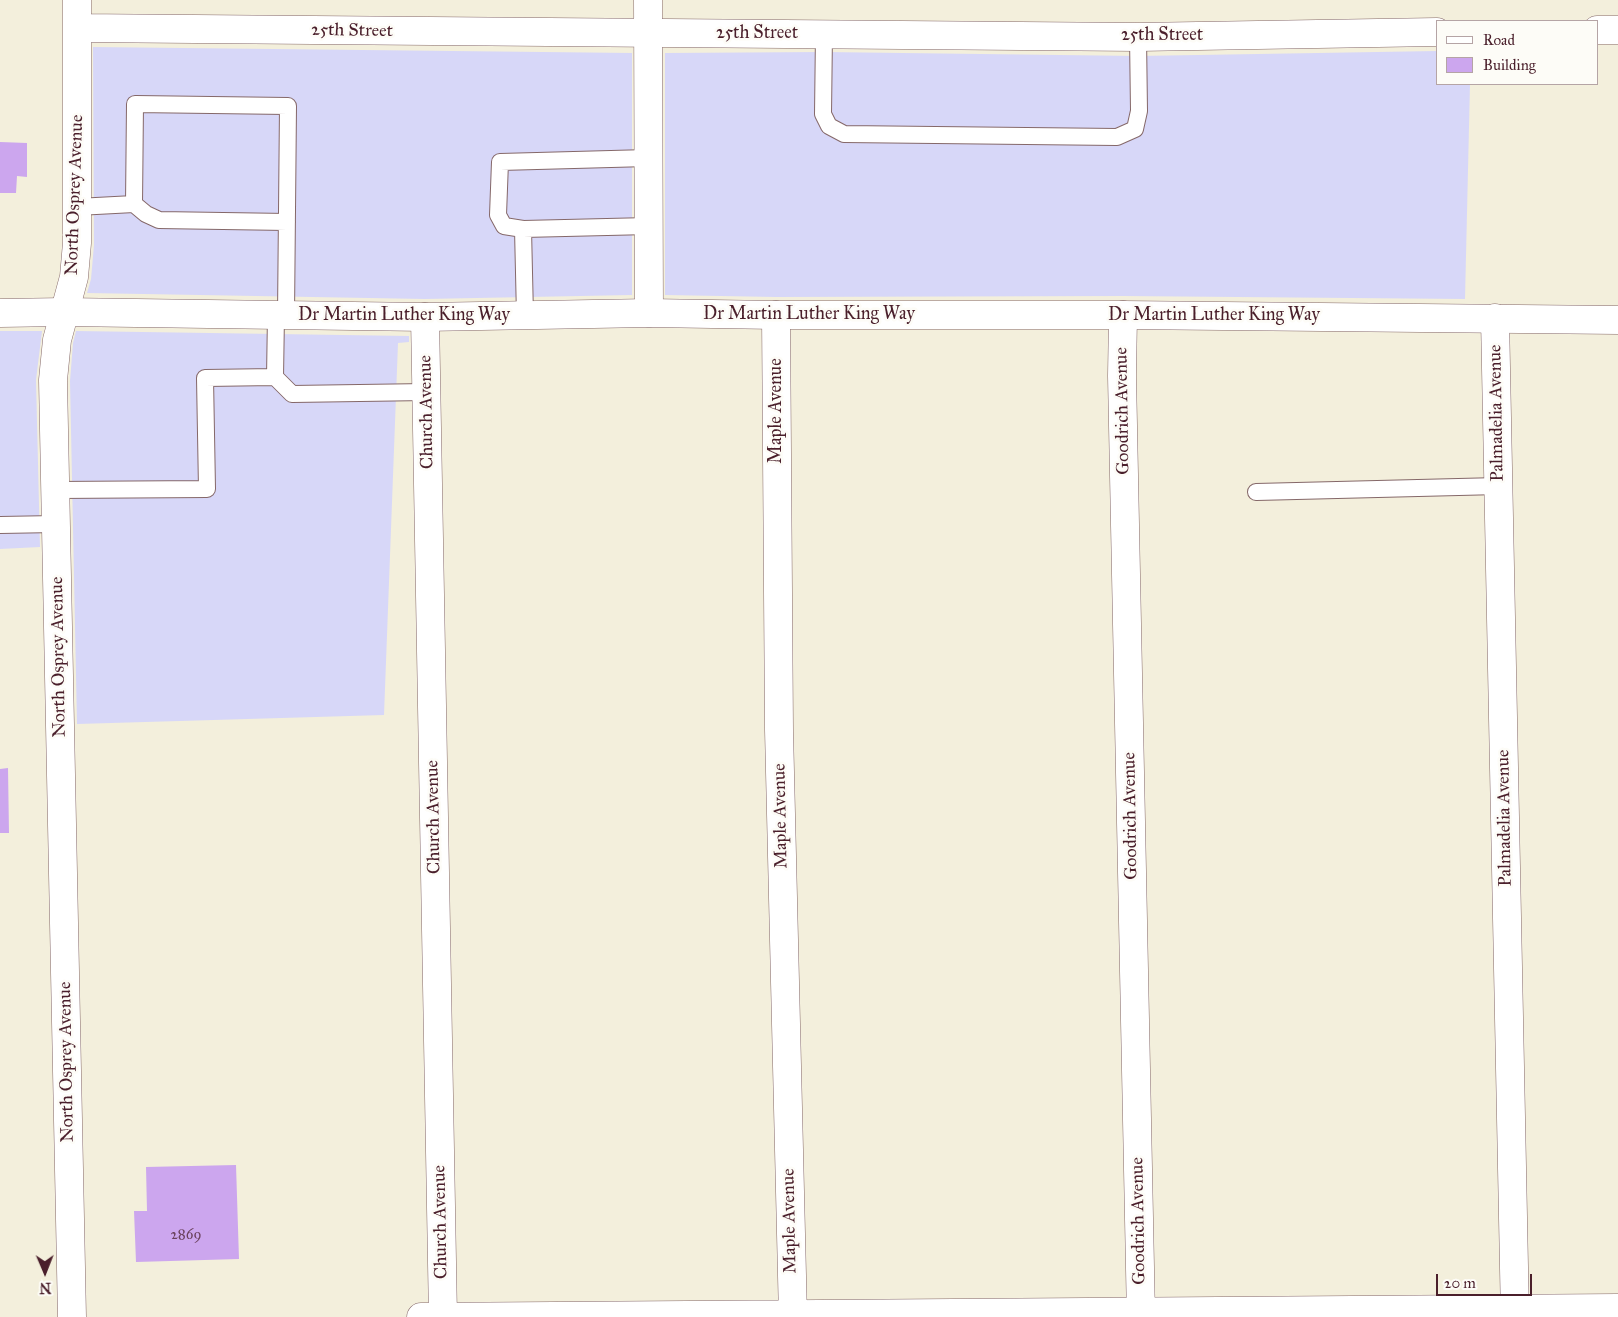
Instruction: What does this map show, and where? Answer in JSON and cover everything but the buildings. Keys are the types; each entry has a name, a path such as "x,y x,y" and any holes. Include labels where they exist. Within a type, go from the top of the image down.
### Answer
{"street":[{"name":"North Osprey Avenue","path":"72,1317 53,380 57,340 74,277 78,207 77,0"},
{"path":"648,0 649,313"},
{"name":"25th Street","path":"77,28 1138,37 1436,32"},
{"path":"1598,30 1618,30"},
{"name":"Dr Martin Luther King Way","path":"0,313 64,312 425,317 649,313 776,316 1123,315 1618,320"},
{"name":"Goodrich Avenue","path":"1123,315 1122,386 1140,1314"},
{"name":"Maple Avenue","path":"776,316 779,730 793,1316"},
{"name":"Church Avenue","path":"425,317 443,1317"},
{"name":"Palmadelia Avenue","path":"1496,318 1515,1312"},
{"path":"421,1317 1515,1312 1618,1308"}],"lane":[{"path":"824,33 823,114 829,126 844,134 854,135 1117,137 1135,129 1139,111 1138,37"},
{"path":"134,204 135,104 288,106 287,222 275,377"},
{"path":"648,158 500,162 498,215 504,226 523,229 648,226"},
{"path":"78,207 134,204 146,214 159,220 287,222"},
{"path":"523,229 525,316"},
{"path":"56,490 207,489 205,378 275,377 292,394 427,392"},
{"path":"1256,492 1499,486"},
{"path":"0,526 56,524"}],"shaded area":[{"path":"93,47 632,53 632,295 425,299 87,293 91,279 94,245"},
{"path":"1436,51 1436,85 1470,85 1465,299 665,295 665,53 824,52 1138,56"},
{"path":"0,331 42,331 36,380 40,547 0,549"},
{"path":"76,331 409,336 409,342 398,343 384,715 77,724 70,381 73,343"}]}
